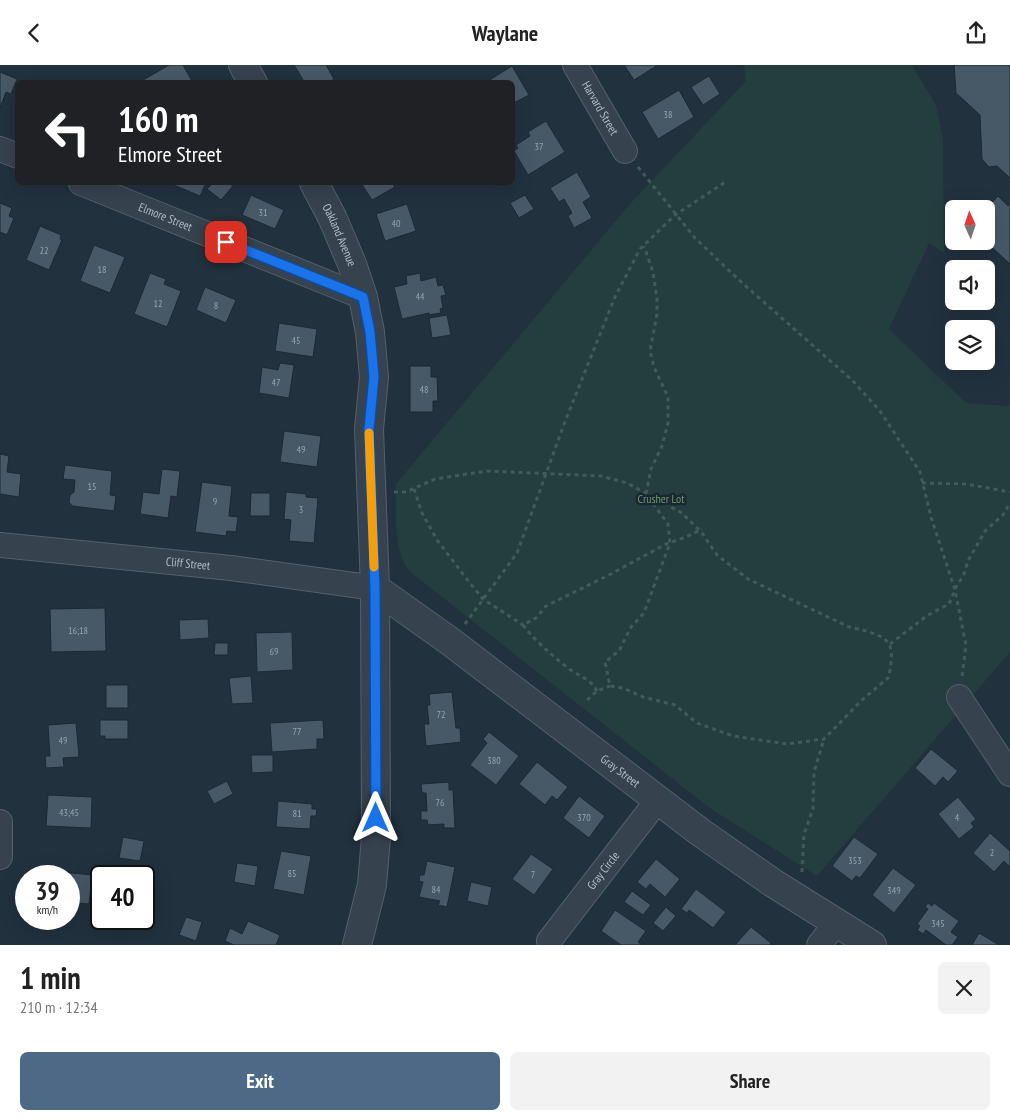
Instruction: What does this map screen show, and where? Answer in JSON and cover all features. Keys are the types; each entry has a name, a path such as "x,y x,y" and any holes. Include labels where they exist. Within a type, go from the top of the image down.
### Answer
{"street":[{"path":"243,65 251,80"},
{"name":"Harvard Street","path":"575,65 625,151"},
{"path":"0,149 15,155"},
{"name":"Elmore Street","path":"86,185 363,297"},
{"name":"Oakland Avenue","path":"315,185 339,232 363,297 370,332 374,377 369,429 375,588 376,837 372,885 357,945"},
{"name":"Cliff Street","path":"0,545 205,565 375,588"},
{"name":"Gray Street","path":"375,588 451,642 657,801 738,859 872,945"},
{"path":"959,697 1010,774"},
{"name":"Gray Circle","path":"549,941 657,801"},
{"path":"0,822 0,855"},
{"path":"819,945 836,923"}],"path":[{"path":"625,151 695,238 733,275 853,381 880,411 920,472 931,517 955,590 966,645 959,697"},
{"path":"451,642 517,553 614,297 640,249 675,215 727,181"},
{"path":"610,686 605,662 619,651 631,627 644,613 670,543 668,524 646,493 651,469 662,446 668,423 668,397 654,367 650,351 658,313 653,272 644,246"},
{"path":"371,493 406,492 435,479 487,471 601,476 627,483 682,513 701,530 717,555 748,579 849,627 867,630 889,644 892,654 889,677 862,699 824,739 814,772 813,809 804,834 802,872"},
{"path":"922,483 966,484 1010,492"},
{"path":"414,489 422,513 437,540 483,599 523,625 556,658 573,672 593,683 597,691"},
{"path":"889,644 928,615 949,604 958,583 963,577 968,561 985,531 1003,515 1010,503"},
{"path":"523,625 536,619 546,606 670,543 701,530"},
{"path":"587,700 597,691 610,686 623,688 643,697 675,705 697,723 733,735 786,745 824,739"}],"green space":[{"name":"Crusher Lot","path":"744,65 912,65 936,105 943,139 944,253 929,243 889,329 966,403 1010,405 1010,652 817,876 711,809 413,574 406,566 398,544 396,484 629,205 746,81"}],"building":[{"path":"169,65 183,65 191,80 143,80"},
{"path":"294,65 326,65 334,79 332,80 303,80"},
{"path":"624,65 658,65 634,80"},
{"path":"954,65 1010,65 1010,178 997,166 989,167 982,159 980,115 956,93"},
{"path":"512,66 529,95 515,102 515,80 490,80"},
{"path":"0,72 17,79 11,94 6,92 0,108"},
{"path":"709,76 720,94 703,105 691,87"},
{"path":"679,90 694,117 658,139 642,112"},
{"path":"546,121 565,152 528,175 515,150 518,148 516,145 530,136 528,132"},
{"path":"577,172 591,197 583,202 592,218 574,228 568,216 572,213 564,199 559,202 550,188"},
{"path":"174,185 205,185 200,196"},
{"path":"211,185 233,186 221,200 207,189"},
{"path":"362,185 394,185 395,187 372,200"},
{"path":"251,195 284,210 275,229 242,215"},
{"path":"525,195 534,209 519,218 510,203"},
{"path":"998,196 1008,206 1010,204 1010,264 995,250 994,200"},
{"path":"0,203 12,208 9,216 14,218 7,235 0,232"},
{"path":"407,204 416,231 385,241 376,214"},
{"path":"40,226 61,235 60,239 62,240 49,270 26,260"},
{"path":"94,245 125,257 110,293 80,281"},
{"path":"150,273 166,279 164,284 181,291 167,327 134,314"},
{"path":"420,273 421,281 436,277 438,286 443,285 446,295 441,296 443,308 440,309 441,313 429,315 429,313 402,319 394,287 407,284 406,276"},
{"path":"205,287 236,300 226,323 196,310"},
{"path":"447,315 451,335 432,338 429,318"},
{"path":"279,323 317,329 313,357 275,351"},
{"path":"280,363 294,365 289,398 259,393 262,367 278,370"},
{"path":"410,366 431,366 431,377 437,377 438,401 433,401 433,412 410,412"},
{"path":"284,431 321,436 317,467 280,462"},
{"path":"0,454 9,456 7,472 21,474 19,497 0,494"},
{"path":"65,465 112,471 110,495 116,496 114,511 72,506 69,502 70,495 74,492 75,480 63,479"},
{"path":"162,469 180,471 177,497 171,496 168,518 140,514 143,492 159,494"},
{"path":"202,482 232,486 229,516 238,517 236,532 227,531 226,536 195,532"},
{"path":"286,492 306,494 306,497 318,498 314,543 289,541 291,520 284,519"},
{"path":"251,493 270,493 270,516 250,516"},
{"path":"105,608 106,651 51,652 50,609"},
{"path":"208,619 209,638 180,640 179,620"},
{"path":"292,632 293,670 257,672 256,633"},
{"path":"215,643 228,643 228,655 214,655"},
{"path":"251,676 253,703 232,704 229,678"},
{"path":"106,685 128,685 128,708 106,708"},
{"path":"452,692 456,728 460,728 461,742 426,746 424,724 429,724 427,705 430,705 429,694"},
{"path":"100,720 128,720 128,739 105,739 105,736 100,736"},
{"path":"323,720 324,739 317,739 317,749 272,752 270,723"},
{"path":"76,723 79,757 63,758 64,767 46,768 45,756 50,756 48,725"},
{"path":"489,732 519,756 496,785 470,765 487,743 483,739"},
{"path":"931,749 958,771 948,782 943,777 935,786 915,768"},
{"path":"251,755 273,755 273,772 252,773"},
{"path":"537,762 568,787 557,800 552,796 545,805 519,784"},
{"path":"227,781 233,794 214,804 207,791"},
{"path":"449,782 449,790 453,790 455,828 444,828 444,824 428,825 427,820 421,820 421,811 427,811 426,793 422,793 421,784"},
{"path":"48,795 92,797 91,828 46,826"},
{"path":"579,796 605,816 589,838 563,818"},
{"path":"958,797 976,819 971,823 974,827 959,839 938,814"},
{"path":"278,801 312,804 312,809 317,809 316,816 311,816 310,829 276,827"},
{"path":"990,833 1010,851 1010,865 1004,861 994,872 973,853"},
{"path":"123,837 144,841 140,861 119,858"},
{"path":"854,837 878,854 860,878 856,876 852,881 832,866"},
{"path":"281,851 311,856 304,895 273,889"},
{"path":"531,854 553,869 534,895 512,879"},
{"path":"656,859 680,879 665,897 650,884 646,889 637,882"},
{"path":"427,861 455,867 447,907 438,905 440,901 419,897 423,882 419,881 420,875 424,875"},
{"path":"237,863 258,866 255,886 234,882"},
{"path":"893,868 916,885 894,913 872,895"},
{"path":"80,874 90,875 89,904 80,903"},
{"path":"471,882 492,887 488,906 467,901"},
{"path":"696,889 726,912 713,928 689,910 687,913 681,909"},
{"path":"632,891 651,905 643,915 624,902"},
{"path":"928,903 932,906 934,903 959,921 951,932 958,937 952,945 946,945 926,930 923,934 917,930 920,926 917,924 928,909 925,907"},
{"path":"666,907 676,916 663,931 653,923"},
{"path":"615,910 646,931 638,942 642,945 621,945 601,931"},
{"path":"186,917 202,922 196,941 179,935"},
{"path":"248,921 280,935 276,945 234,945 225,941 230,928 242,934"},
{"path":"751,927 771,943 770,945 735,945"},
{"path":"979,933 999,945 972,945"}],"slow traffic":[{"path":"369,433 374,567"}],"route":[{"path":"226,242 363,297 370,332 374,377 369,429 375,588 376,818"}]}
